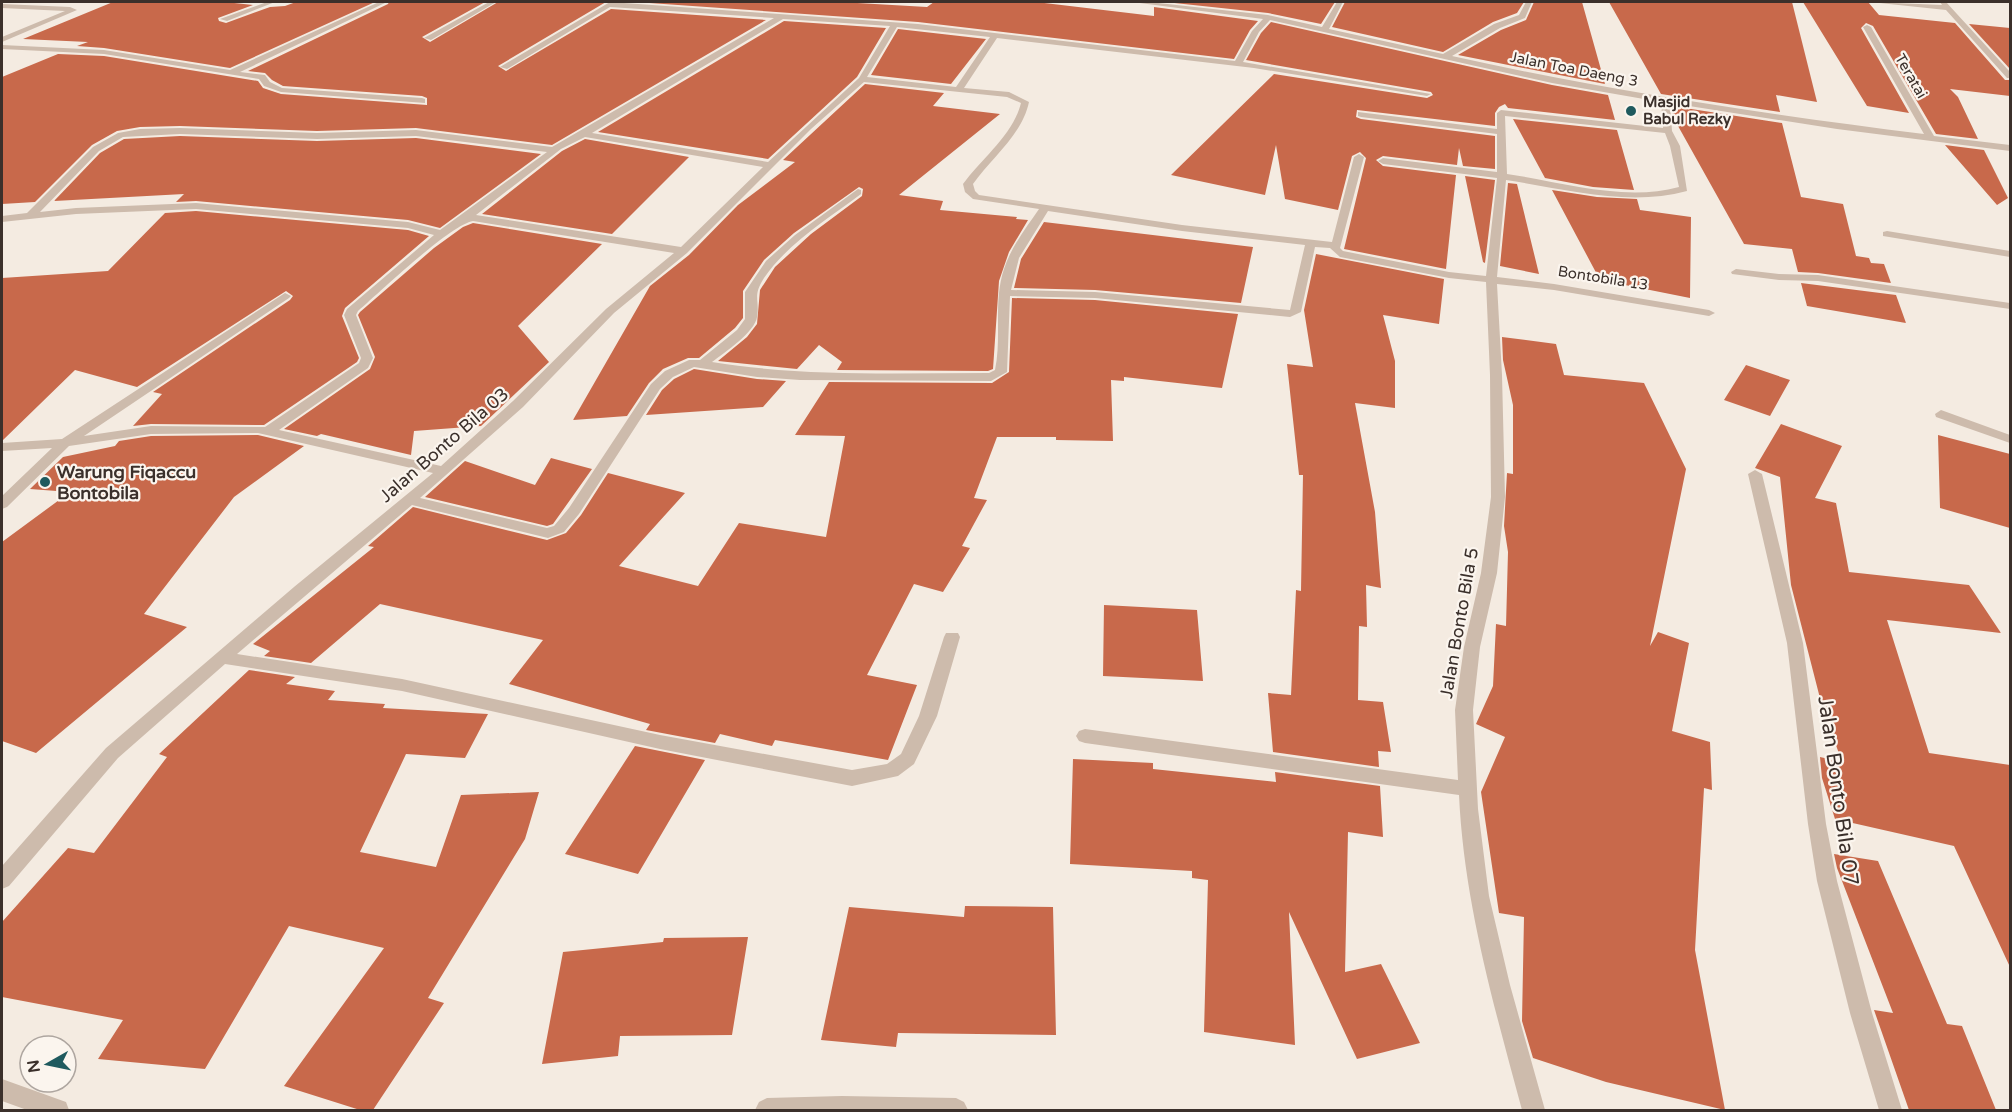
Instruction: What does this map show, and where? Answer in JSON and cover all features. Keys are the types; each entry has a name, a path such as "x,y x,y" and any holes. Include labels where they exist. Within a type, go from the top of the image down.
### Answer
{"street":[{"path":"224,19 272,2"},
{"path":"231,73 384,2"},
{"path":"428,38 493,2"},
{"path":"709,10 721,2"},
{"name":"Jalan Toa Daeng 3","path":"1135,2 1196,4 1268,17 1552,81 1931,139 2010,148"},
{"path":"1325,29 1340,2"},
{"path":"1444,57 1503,23 1522,16 1528,2"},
{"path":"1873,2 1946,5 2010,76"},
{"path":"504,67 612,3 895,24 995,35 1238,64 1427,94"},
{"path":"2,6 73,10 2,40"},
{"path":"268,431 364,365 367,358 350,315 353,309 442,234 557,149 644,97 733,49 783,16"},
{"path":"1238,64 1256,31 1268,17"},
{"name":"Jalan Bonto Bila 03","path":"2,879 112,753 444,471 518,404 610,311 683,251 808,127 862,79 895,24"},
{"name":"Teratai","path":"1867,27 1931,139"},
{"path":"958,90 995,35"},
{"path":"2,47 113,54 262,77 267,84 281,90 422,101"},
{"path":"862,79 1009,95 1025,102 1023,112 1003,142 970,181 970,192 976,197 990,200 1182,228 1337,246 1359,158"},
{"path":"1383,160 1633,196 1674,193 1684,189 1675,146 1668,131 1665,99"},
{"path":"1361,114 1503,132 1501,113 1668,131"},
{"path":"31,215 87,156 114,138 129,133 180,131 317,136 416,133 557,149"},
{"name":"Jalan Bonto Bila 5","path":"1503,132 1502,176 1491,279 1498,497 1489,573 1472,647 1464,710 1479,896 1499,985 1534,1110"},
{"path":"584,134 770,165"},
{"path":"703,364 734,339 752,319 750,294 765,270 784,250 858,192"},
{"path":"2,219 31,215 196,206 408,225 442,234"},
{"path":"409,500 538,532 548,533 559,529 574,511 655,387 676,370 693,363 757,373 991,377 1001,372 1003,362 1005,278 1014,255 1045,208"},
{"path":"466,218 683,251"},
{"path":"1887,234 2010,254"},
{"path":"1005,293 1095,295 1290,314 1296,312 1311,243"},
{"name":"Bontobila 13","path":"1337,246 1335,249 1341,255 1449,275 1554,286 1710,313"},
{"path":"1736,272 1779,277 1818,278 2010,306"},
{"path":"2,504 65,443 285,296"},
{"path":"1941,414 2010,439"},
{"path":"2,447 65,443 151,430 217,428 268,431 444,471"},
{"name":"Jalan Bonto Bila 07","path":"1755,474 1795,643 1817,824 1827,881 1861,1013 1891,1110"},
{"path":"223,658 402,685 660,742 852,778 892,771 908,759 928,716 952,637"},
{"path":"1085,736 1469,789"},
{"path":"2,1090 58,1110"},
{"path":"767,1110 956,1110"}],"building":[{"path":"113,2 225,2 253,5 218,18 219,21 226,23 270,7 285,6 296,2 375,2 230,68 104,48 77,46 88,42 23,39"},
{"path":"389,2 485,2 422,37 430,42 498,2 606,2 498,66 506,71 611,9 766,20 552,145 416,128 317,131 180,126 140,127 117,131 92,145 35,202 2,204 2,77 58,54 104,56 258,81 263,88 281,94 427,105 427,98 422,96 283,86 265,73 248,71"},
{"path":"635,2 840,2 927,7 934,2 1036,2 1154,16 1154,7 1258,21 1250,30 1234,59 918,22"},
{"path":"1165,2 1335,2 1321,24 1268,13"},
{"path":"1345,2 1524,2 1517,13 1493,22 1443,52 1332,27"},
{"path":"1534,2 1582,2 1605,84 1458,55 1501,30 1526,20"},
{"path":"1609,2 1792,2 1817,102 1776,95 1780,112 1661,94"},
{"path":"1803,2 1868,2 1879,15 1955,23 2005,80 2010,80 2010,96 1950,89 1958,97 1978,139 1936,134 1873,26 1866,23 1861,28 1909,113 1867,106"},
{"path":"784,21 886,28 857,77 768,159 598,132"},
{"path":"1271,22 1552,85 1608,95 1615,120 1508,108 1505,104 1495,113 1495,126 1357,110 1356,117 1361,119 1495,136 1495,169 1463,166 1459,148 1457,165 1383,156 1376,160 1383,166 1456,175 1446,269 1344,249 1366,158 1360,152 1352,156 1338,210 1285,199 1276,145 1265,195 1171,175 1274,74 1427,98 1433,95 1431,92 1246,60 1261,33"},
{"path":"1969,24 2010,28 2010,69"},
{"path":"898,29 986,39 951,84 871,75"},
{"path":"865,84 944,93 933,106 1000,114 899,195 943,201 940,210 1028,220 1009,252 999,281 993,369 988,371 837,370 842,362 819,345 797,369 718,361 747,337 757,324 760,290 775,267 811,234 862,196 863,189 859,187 794,233 764,260 743,291 743,318 735,328 699,358 688,358 663,369 649,383 627,416 573,420 650,286 689,255 738,205 795,162 783,160"},
{"path":"1672,106 1782,123 1801,197 1843,204 1856,256 1869,258 1871,263 1884,264 1891,283 1798,272 1792,249 1744,244 1673,117"},
{"path":"1513,119 1617,130 1634,190 1593,187 1545,178"},
{"path":"180,136 317,141 416,138 541,154 440,228 408,220 196,201 176,202 184,194 54,201 100,153 124,139"},
{"path":"585,139 689,157 612,234 482,214 562,151"},
{"path":"1945,145 1984,150 2008,198 1997,205"},
{"path":"1465,176 1495,180 1485,263 1483,262"},
{"path":"1508,183 1517,184 1539,274 1500,266"},
{"path":"1552,190 1597,197 1637,199 1640,210 1691,217 1690,298 1600,280"},
{"path":"196,211 408,230 429,236 345,308 342,316 359,358 357,362 264,425 151,424 133,426 162,394 153,392 290,300 293,296 286,291 137,387 75,370 2,441 2,278 108,271 165,213"},
{"path":"1044,222 1253,247 1241,303 1095,290 1014,288 1021,259"},
{"path":"473,223 602,244 518,326 549,362 481,426 414,431 411,455 321,434 317,436 284,429 370,369 375,357 358,315 360,312 434,248 463,227"},
{"path":"1316,254 1444,279 1439,324 1383,315 1395,361 1395,408 1355,403 1375,512 1381,588 1366,585 1367,627 1359,626 1358,700 1383,702 1391,752 1378,751 1379,767 1273,752 1268,693 1291,695 1296,590 1301,591 1303,475 1299,475 1287,364 1313,367 1304,310"},
{"path":"1801,283 1896,295 1906,323 1807,306"},
{"path":"1012,298 1095,300 1238,314 1222,388 1124,377 1124,381 1111,380 1113,441 1056,440 1056,437 997,437 974,498 987,500 962,546 970,548 943,592 914,584 867,675 917,685 888,760 775,740 772,746 720,734 715,743 646,730 650,724 509,684 543,640 380,604 311,663 264,656 270,651 253,644 374,547 368,546 413,507 547,540 566,533 581,515 608,473 685,493 619,566 698,586 739,523 826,537 845,436 795,435 829,382 992,383 1009,372"},
{"path":"1502,337 1556,344 1564,375 1644,383 1686,469 1650,646 1658,632 1689,643 1672,731 1710,742 1712,790 1704,788 1695,950 1725,1110 1606,1082 1533,1058 1522,1021 1524,917 1499,913 1481,792 1505,737 1476,724 1493,686 1496,624 1506,626 1508,552 1504,526 1507,473 1513,474 1513,405 1503,360"},
{"path":"1746,365 1790,380 1770,416 1724,400"},
{"path":"694,369 786,381 763,407 646,415 662,390 674,379"},
{"path":"1781,424 1842,446 1815,498 1836,503 1849,572 1969,585 2001,633 1887,620 1929,753 2010,765 2010,967 1954,846 1835,819 1822,778 1820,757 1842,762 1822,706 1791,585 1780,477 1755,468"},
{"path":"258,435 304,446 234,497 144,614 187,627 36,753 2,741 2,542 70,492 30,489 63,457 115,446 119,441 151,436"},
{"path":"1938,435 2010,454 2010,528 1940,508"},
{"path":"551,458 592,469 553,524 547,526 425,497 465,461 535,485"},
{"path":"1104,605 1197,610 1203,681 1103,676"},
{"path":"249,670 295,677 286,684 335,691 328,700 385,704 383,708 488,714 465,758 406,754 360,852 436,867 461,795 539,792 525,839 428,998 444,1003 373,1110 360,1110 284,1086 384,948 289,926 205,1069 98,1059 123,1020 2,997 2,922 68,848 94,853 167,757 159,754"},
{"path":"635,746 705,760 638,874 565,854"},
{"path":"1073,759 1153,763 1153,769 1276,782 1275,772 1380,786 1383,837 1348,832 1345,972 1381,964 1420,1043 1357,1059 1289,912 1295,1045 1204,1032 1208,880 1192,878 1192,871 1070,864"},
{"path":"1834,854 1878,861 1947,1024 1962,1026 1996,1110 1909,1110 1874,1010 1893,1013 1837,868"},
{"path":"965,906 1053,907 1056,1035 898,1033 896,1047 821,1040 849,907 964,917"},
{"path":"748,937 732,1035 620,1036 618,1056 542,1064 563,952 663,942 664,938"}],"place":[{"name":"Masjid Babul Rezky","path":"1631,111"},
{"name":"Warung Fiqaccu Bontobila","path":"45,482"}]}
